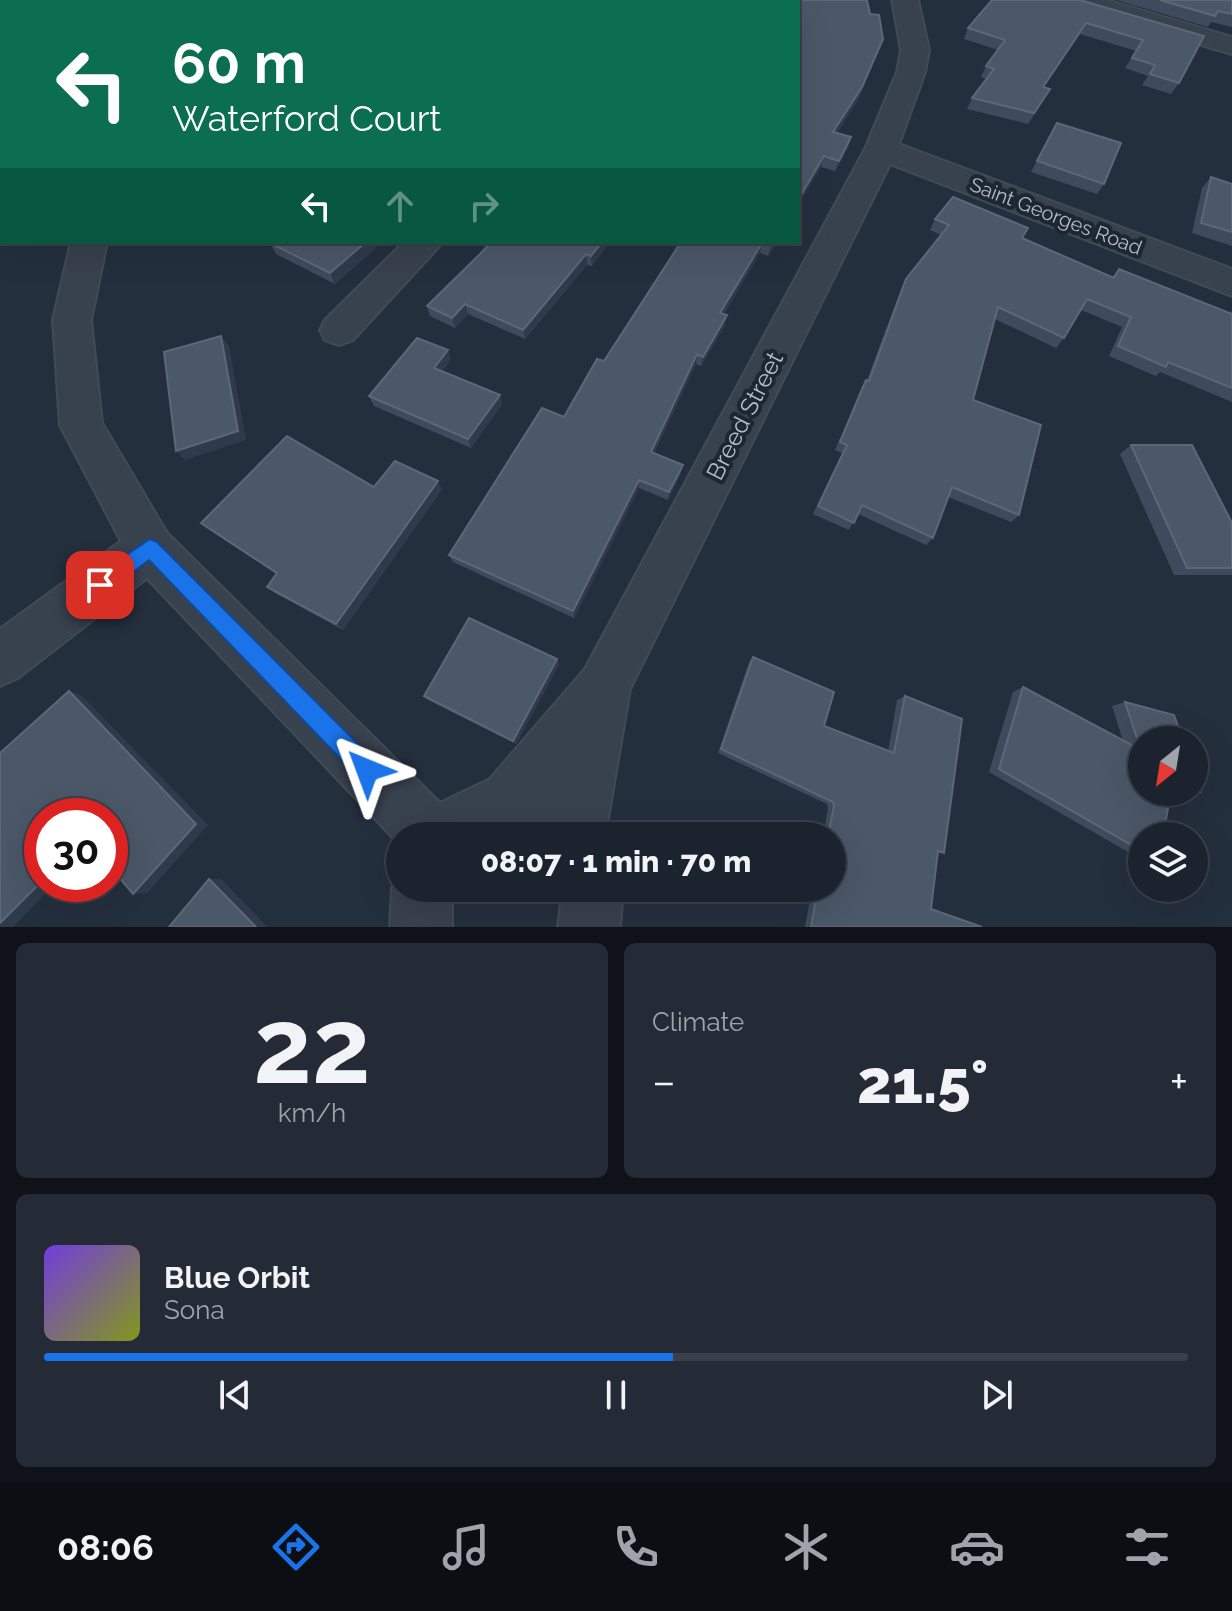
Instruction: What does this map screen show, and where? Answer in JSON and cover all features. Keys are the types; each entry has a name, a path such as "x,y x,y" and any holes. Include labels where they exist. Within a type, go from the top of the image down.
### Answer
{"street":[{"name":"Breed Street","path":"586,822 605,684 881,149 911,72 915,50 905,0"},
{"path":"1078,0 1232,46"},
{"name":"Saint Georges Road","path":"881,149 1232,283"},
{"path":"89,244 72,320 81,425 150,548 418,822"},
{"path":"339,330 423,244"},
{"path":"0,660 150,548"},
{"path":"508,801 605,684"},
{"path":"459,822 483,807 508,801 533,803 556,815 561,822"},
{"path":"421,927 422,902"},
{"name":"Breed Street","path":"587,902 589,927"}],"building":[{"path":"800,0 867,0 870,14 879,15 883,39 862,87 833,132 851,137 839,161 824,156 800,197"},
{"path":"992,0 1080,0 1204,36 1179,83 1150,74 1155,65 1132,58 1143,40 1086,23 1043,87 1050,89 1034,113 972,98 994,69 986,66 1005,40 968,28"},
{"path":"1160,0 1232,0 1232,14 1218,11 1215,16"},
{"path":"1057,123 1121,143 1104,184 1037,161"},
{"path":"1211,177 1232,184 1232,232 1201,223"},
{"path":"953,197 1028,228 1022,238 1114,278 1119,269 1232,314 1232,388 1168,362 1166,367 1118,346 1131,317 1087,299 1064,338 998,307 973,400 1041,425 1019,515 952,487 933,538 862,505 854,523 818,506 847,445 840,442 866,380 869,381 906,279 949,225 935,219"},
{"path":"272,244 364,244 330,273"},
{"path":"489,244 600,244 591,256 586,254 523,330 465,304 452,318 427,306"},
{"path":"680,244 761,244 720,313 727,315 703,357 697,354 651,452 683,465 669,492 639,480 573,611 449,555 542,408 564,417 597,359 604,361"},
{"path":"221,336 238,431 176,451 164,352"},
{"path":"417,338 448,350 434,368 500,395 468,439 369,396"},
{"path":"287,436 374,487 395,461 438,481 336,624 267,587 277,573 201,523"},
{"path":"1131,445 1192,445 1232,523 1232,568 1187,568"},
{"path":"469,618 557,659 513,741 424,696"},
{"path":"753,657 834,692 824,726 894,753 905,696 962,719 944,853 938,851 931,909 982,927 811,927 815,902 846,902 846,822 831,822 833,802 721,749"},
{"path":"1023,687 1128,743 1128,806 1168,806 1166,822 1128,822 1128,843 999,769"},
{"path":"69,691 196,824 133,894 128,888 128,798 24,798 24,899 0,923 0,753"},
{"path":"1125,702 1174,715 1178,726 1133,726"},
{"path":"209,879 256,927 169,927"}],"route":[{"path":"100,585 150,548 367,770"}]}
